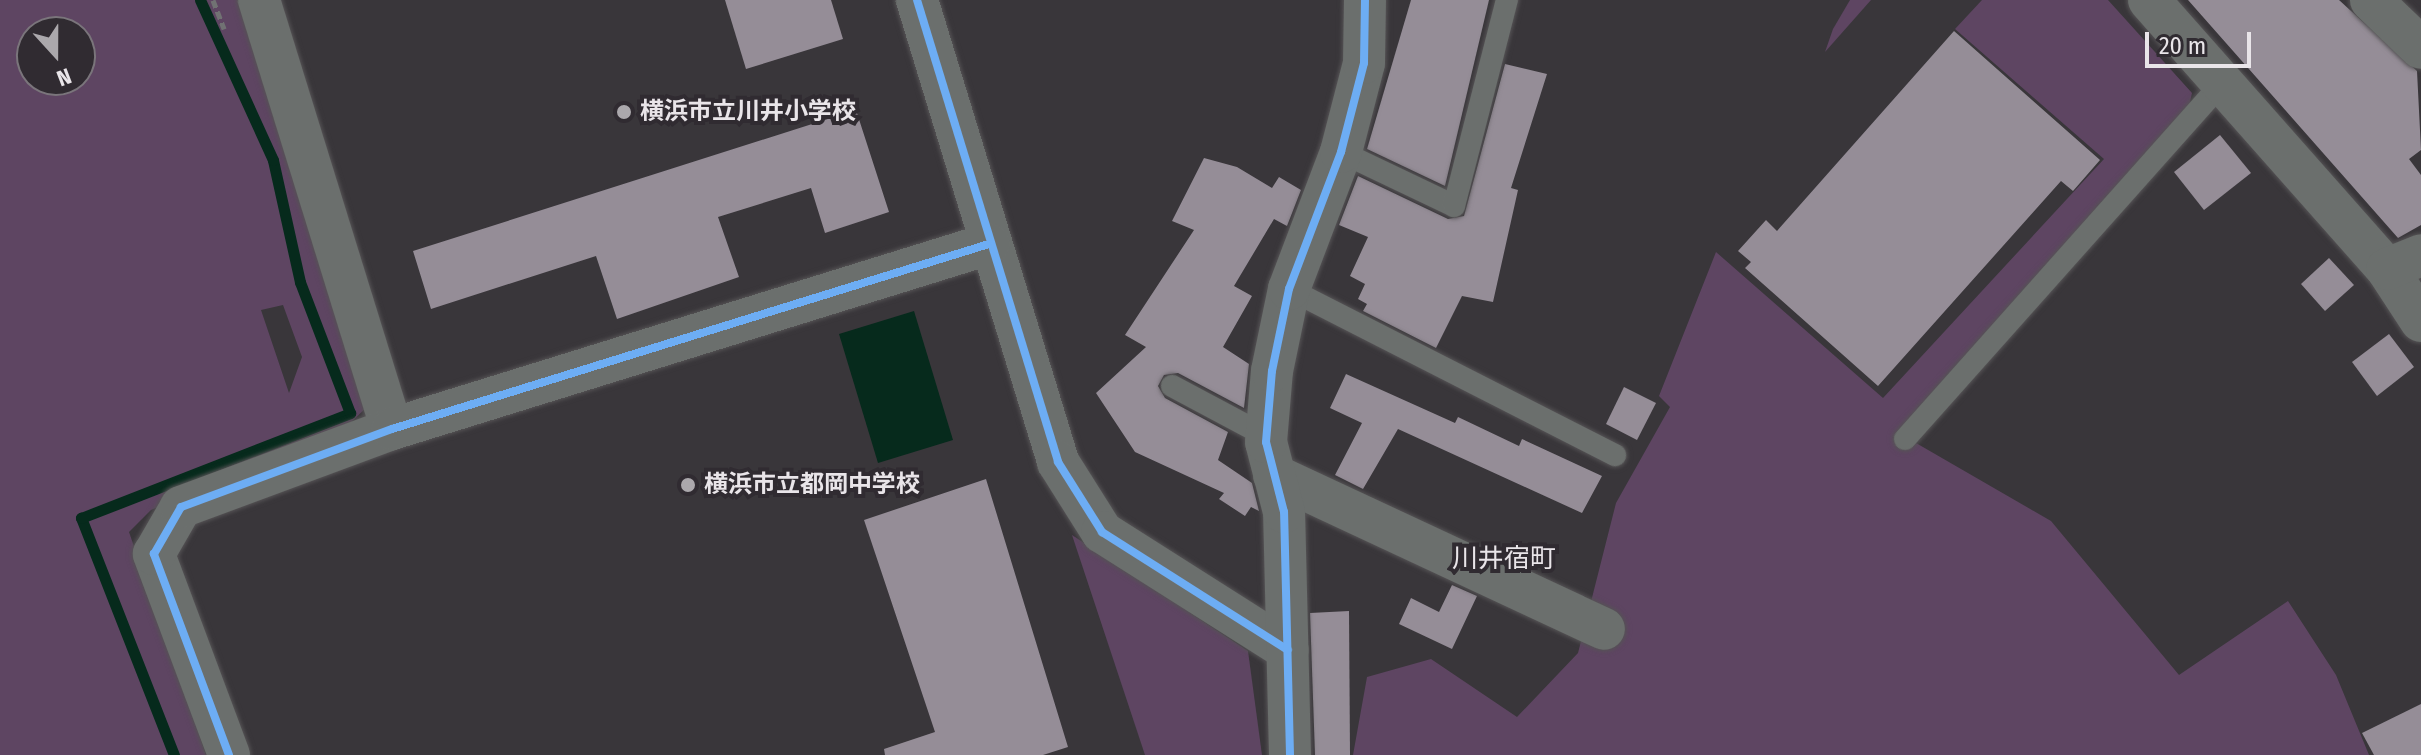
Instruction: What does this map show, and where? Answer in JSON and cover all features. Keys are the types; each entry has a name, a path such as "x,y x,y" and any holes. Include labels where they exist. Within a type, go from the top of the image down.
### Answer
{"street":[{"path":"259,0 392,429"},
{"path":"917,0 1058,462 1102,532 1288,650"},
{"path":"1290,755 1284,512 1270,456 1289,289 1341,152 1364,63 1365,0"},
{"path":"2149,0 2224,81 2404,262 2421,321"},
{"path":"2371,0 2421,48"},
{"path":"229,755 154,554 181,507 392,429 989,244"},
{"path":"1270,456 1604,629"}],"lane":[{"path":"1341,152 1454,206 1507,0"},
{"path":"1905,439 2224,81"},
{"path":"1289,289 1615,455"},
{"path":"1172,386 1270,456"}],"shaded area":[{"path":"0,0 242,0 371,403 344,429 151,510 129,532 206,755 0,755","holes":["283,305 302,357 289,393 261,310"]},
{"path":"1850,0 1871,0 1825,52 1833,29"},
{"path":"1982,0 2108,0 2192,93 2188,111 1916,443 2051,521 2179,675 2288,601 2336,675 2369,755 1353,755 1367,677 1431,659 1517,717 1578,653 1616,503 1670,407 1659,396 1716,252 1883,398 2104,159 1955,29"},
{"path":"914,311 953,440 878,463 839,334"},
{"path":"1072,535 1248,651 1262,755 1145,755"}],"building":[{"path":"725,0 831,0 843,39 746,69"},
{"path":"1411,0 1489,0 1445,186 1367,149"},
{"path":"2188,0 2339,0 2417,71 2421,150 2409,159 2421,175 2421,225 2398,238"},
{"path":"1954,31 2100,160 2073,191 2061,181 1878,386 1745,268 1751,262 1738,251 1766,220 1777,231"},
{"path":"1505,64 1547,74 1511,188 1518,190 1493,302 1462,296 1436,348 1363,311 1367,304 1358,299 1365,284 1350,276 1368,237 1339,225 1358,176 1448,219 1464,216"},
{"path":"856,110 889,212 825,233 811,188 718,217 739,277 617,319 596,256 431,309 413,251"},
{"path":"2220,135 2251,173 2204,210 2174,172"},
{"path":"1204,158 1237,167 1272,188 1279,177 1301,190 1287,226 1274,219 1234,286 1252,296 1223,347 1249,364 1244,408 1178,373 1164,375 1158,386 1165,398 1228,432 1218,460 1252,483 1259,511 1251,507 1245,516 1219,499 1224,493 1135,452 1096,393 1146,347 1125,335 1194,230 1172,221"},
{"path":"2329,258 2354,285 2325,311 2301,284"},
{"path":"2389,334 2414,367 2377,396 2352,362"},
{"path":"1346,374 1455,423 1458,417 1519,446 1522,439 1602,476 1582,513 1398,429 1363,489 1335,475 1362,423 1330,408"},
{"path":"1624,387 1656,403 1637,440 1606,424"},
{"path":"986,479 1068,747 1043,755 885,755 884,749 935,732 864,520"},
{"path":"1452,585 1477,596 1452,649 1399,624 1411,598 1439,612"},
{"path":"1349,611 1350,755 1315,755 1310,613"},
{"path":"2421,704 2421,755 2374,755 2362,733"}],"waterway":[{"path":"174,755 81,518 350,413 300,282 273,160 200,0"}],"cycle path":[{"path":"917,0 1058,462 1102,532 1288,650"},
{"path":"1290,755 1284,512 1266,442 1272,371 1289,289 1341,152 1364,63 1365,0"},
{"path":"229,755 154,554 181,507 392,429 989,244"}],"place":[{"name":"横浜市立川井小学校","path":"624,112"},
{"name":"横浜市立都岡中学校","path":"688,485"}],"district":[{"name":"川井宿町","path":"1504,559"}]}
